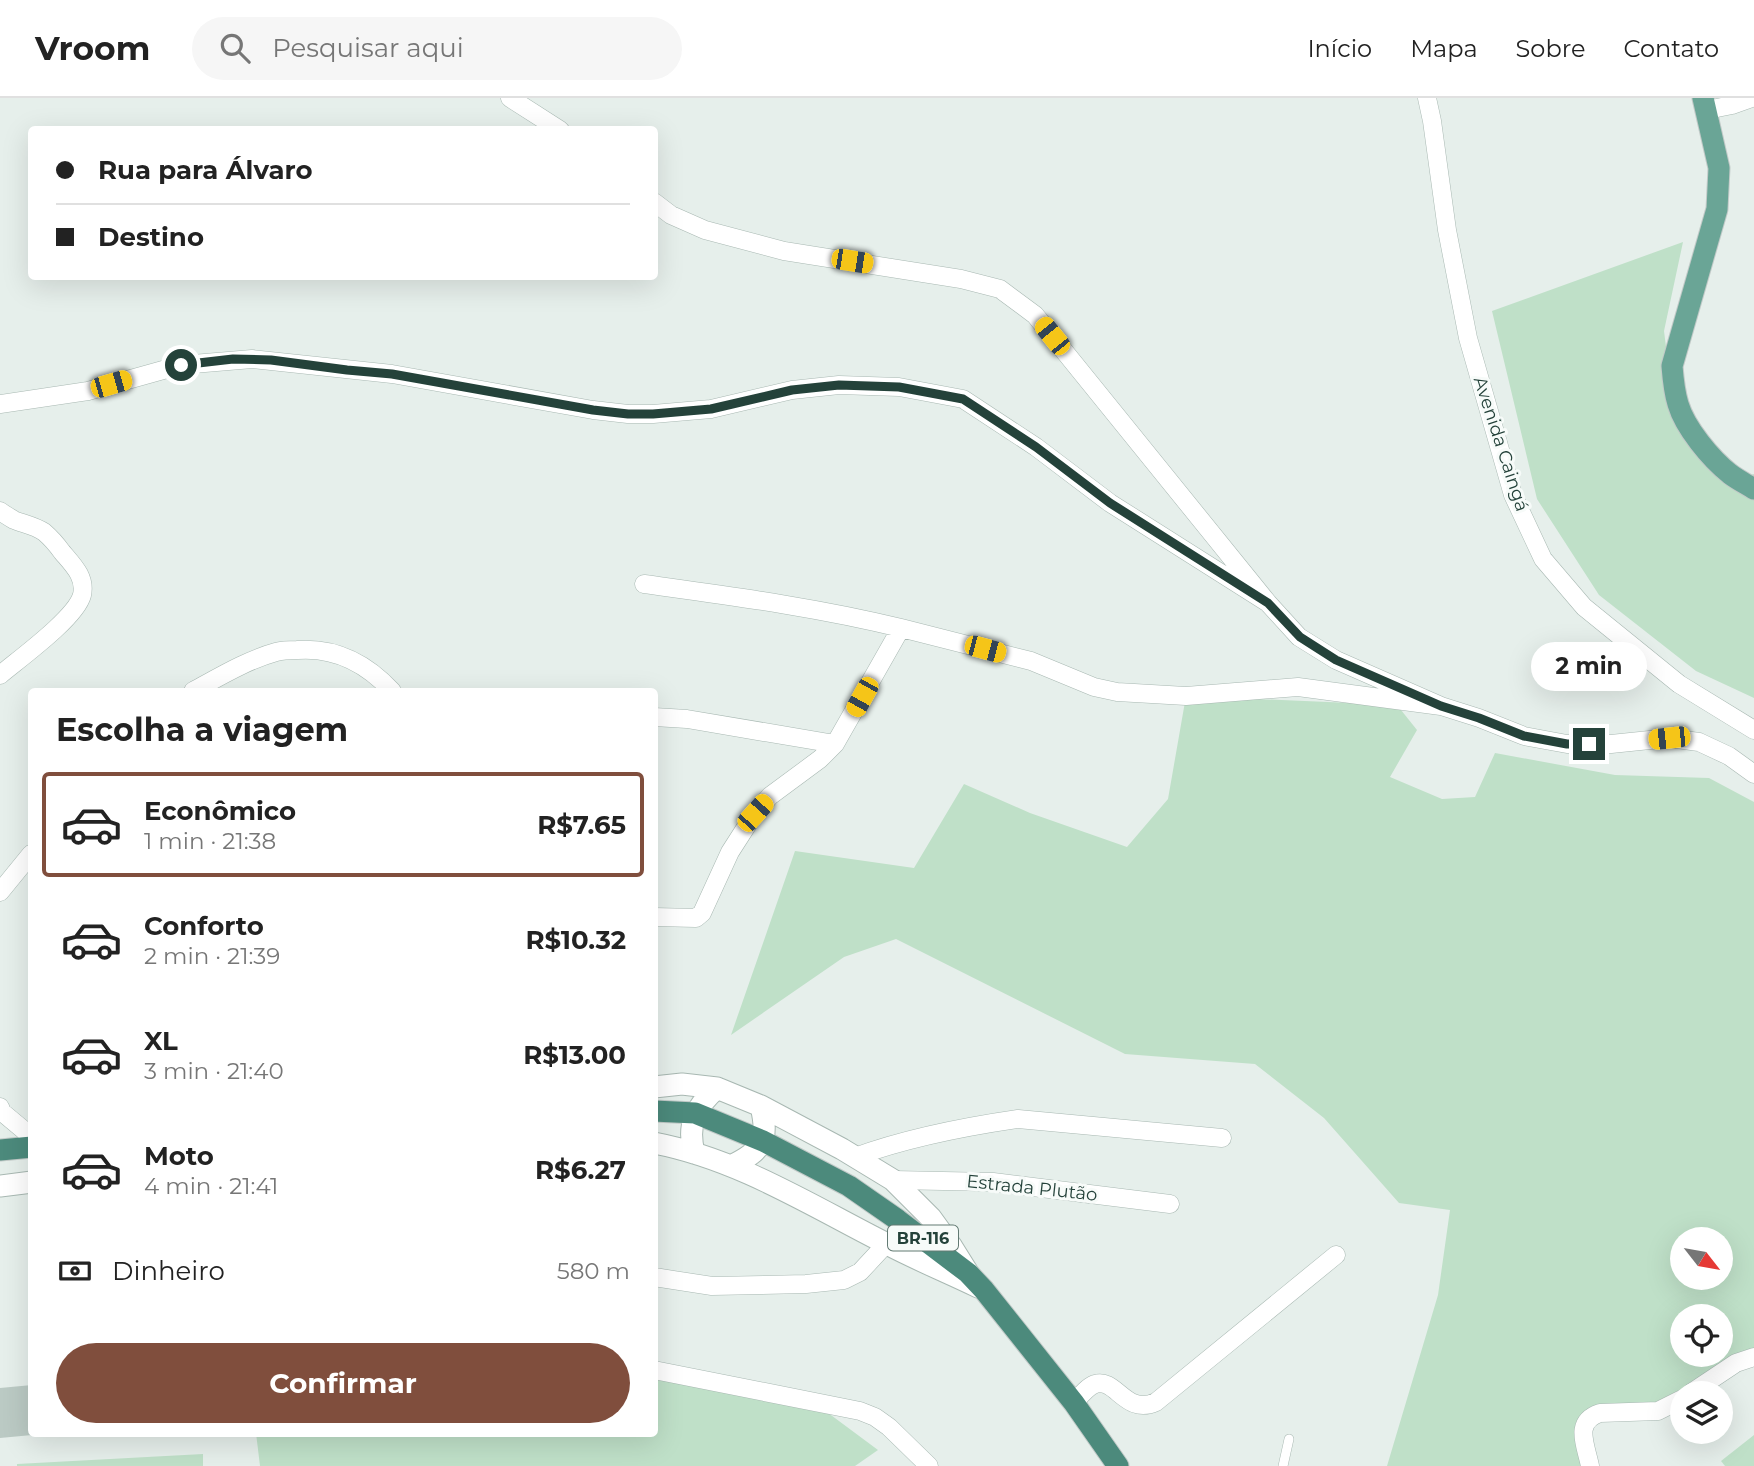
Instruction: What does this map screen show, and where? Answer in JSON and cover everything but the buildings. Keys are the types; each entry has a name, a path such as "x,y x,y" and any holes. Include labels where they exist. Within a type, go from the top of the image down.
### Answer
{"highway":[{"name":"BR-116","path":"658,1111 695,1113 763,1141 849,1186 968,1273 1074,1403 1118,1466"},
{"path":"0,1150 28,1147"}],"main road":[{"path":"1705,104 1719,168 1717,209 1672,366 1674,386 1678,406 1700,444 1730,474 1754,489"}],"street":[{"path":"510,98 555,126"},
{"name":"Avenida Caingá","path":"1427,98 1447,230 1468,338 1513,495 1543,559 1584,607 1679,684 1754,730"},
{"path":"1705,104 1732,105 1752,98"},
{"path":"658,205 671,215 705,230 783,251 961,279 1000,289 1035,315 1268,603 1300,637 1336,660 1441,706 1524,736 1567,744 1611,744 1669,738 1699,742 1729,756 1754,774"},
{"path":"0,404 88,391 181,365 252,359 392,374 628,414 711,409 792,390 839,385 899,387 963,399 1036,447 1110,503 1268,603"},
{"path":"0,511 42,531 52,540 81,577 82,595 75,608 56,628 0,675"},
{"path":"644,584 859,617 1031,661 1094,687 1117,692 1185,696 1298,687 1441,706"},
{"path":"658,917 696,918 702,913 730,852 755,813 770,796 820,759 835,744 901,628"},
{"path":"199,688 277,651 311,649 337,653 366,668 389,688"},
{"path":"658,717 687,719 835,744"},
{"path":"0,892 28,858"},
{"path":"658,1087 682,1084 716,1088 761,1106 855,1157 893,1180 931,1218 968,1273"},
{"path":"694,1153 691,1128 695,1113 716,1088"},
{"path":"733,1165 751,1156 763,1141 765,1123 761,1106"},
{"path":"0,1107 2,1112 28,1134"},
{"path":"855,1157 886,1146 1018,1119 1222,1138"},
{"path":"658,1144 733,1165 886,1244 984,1290"},
{"name":"Estrada Plutão","path":"893,1180 993,1182 1170,1204"},
{"path":"0,1186 28,1182"},
{"path":"658,1278 712,1286 806,1284 844,1280 860,1272 886,1244"},
{"path":"1074,1403 1087,1389 1101,1383 1137,1406 1148,1406 1156,1402 1336,1255"},
{"path":"1709,1381 1736,1363 1754,1357"},
{"path":"658,1371 860,1411 889,1427 929,1466"},
{"path":"1590,1466 1582,1430 1591,1416 1600,1413 1658,1411 1670,1405"}],"lane":[{"path":"1283,1466 1289,1440"}],"green space":[{"path":"1683,242 1664,331 1670,378 1700,444 1750,475 1754,474 1754,698 1696,671 1599,595 1537,499 1492,311"},
{"path":"1186,696 1397,705 1417,730 1390,777 1442,799 1475,797 1495,753 1615,775 1709,778 1754,802 1754,1349 1733,1356 1733,1304 1670,1304 1670,1367 1716,1367 1694,1381 1670,1381 1670,1396 1652,1408 1597,1406 1582,1466 1387,1466 1438,1295 1450,1210 1399,1203 1324,1118 1255,1064 1125,1054 896,939 844,957 731,1035 795,851 914,868 964,784 1030,813 1127,847 1168,799"},
{"path":"658,1373 812,1401 878,1450 855,1466 260,1466 256,1437 658,1437"},
{"path":"1754,1435 1754,1466 1725,1466 1721,1461"},
{"path":"203,1454 203,1466 17,1466 17,1464"}],"route":[{"path":"181,365 233,359 271,360 392,374 628,414 711,409 792,390 839,385 899,387 963,399 1036,447 1110,503 1268,603 1300,637 1336,660 1441,706 1524,736 1567,744 1589,744"}]}
